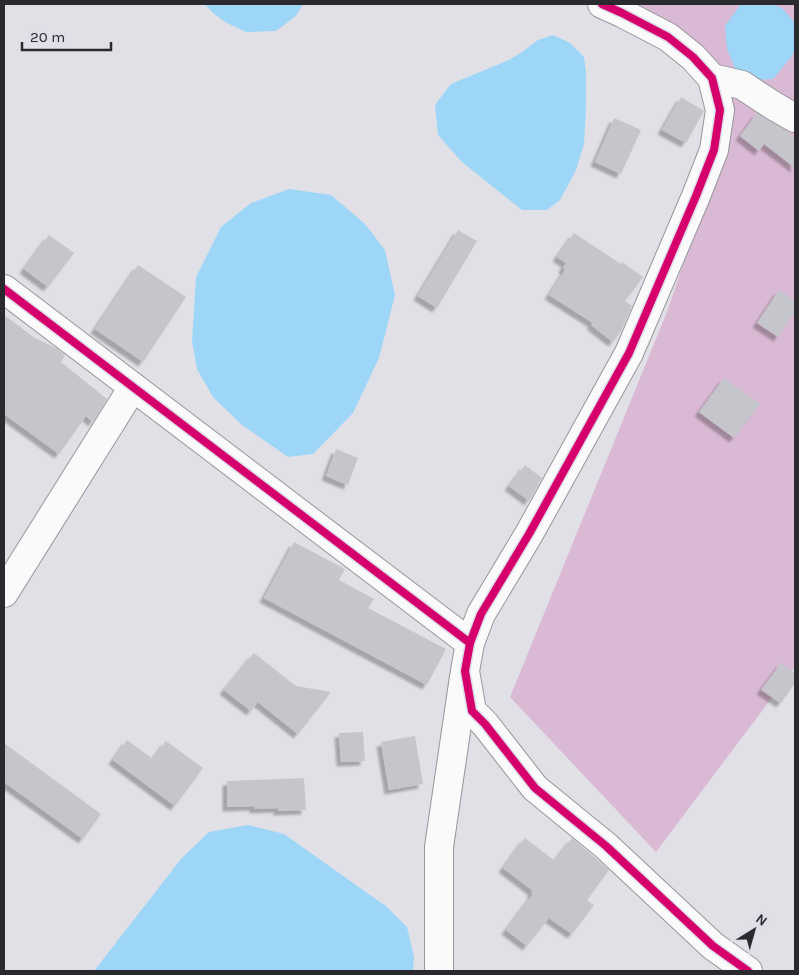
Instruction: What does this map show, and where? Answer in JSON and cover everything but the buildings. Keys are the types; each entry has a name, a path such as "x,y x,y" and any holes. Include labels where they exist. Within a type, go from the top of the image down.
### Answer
{"street":[{"path":"439,971 439,847 470,643 481,614 534,525 629,353 714,150 720,110 712,78 693,57 668,37 622,12 602,4"},
{"path":"712,78 742,85 795,118"},
{"path":"4,289 470,643"},
{"path":"4,593 133,387"},
{"path":"465,671 472,710 486,724 535,788 606,846 713,946 748,971"}],"shaded area":[{"path":"637,4 795,4 795,667 656,852 510,697 667,312 733,117 706,50"}],"water":[{"path":"205,4 303,4 296,16 276,31 246,32 225,22"},
{"path":"741,4 773,4 783,9 794,22 795,49 792,56 773,79 739,78 727,49 725,26"},
{"path":"553,35 570,43 584,57 586,108 584,144 576,170 560,200 547,210 522,210 462,162 438,135 435,105 451,84 509,60 538,40"},
{"path":"289,189 331,195 365,224 385,250 395,295 379,358 353,413 313,454 288,457 242,425 213,397 197,369 192,341 196,277 221,227 251,203"},
{"path":"248,825 284,834 387,907 407,927 414,957 413,971 94,971 181,859 209,832"}],"cycle path":[{"path":"602,4 668,37 693,57 712,78 720,110 714,150 629,353 529,534 481,614 470,643 465,671 472,711 485,724 535,788 606,846 713,946 748,971"},
{"path":"4,289 470,643"}]}
